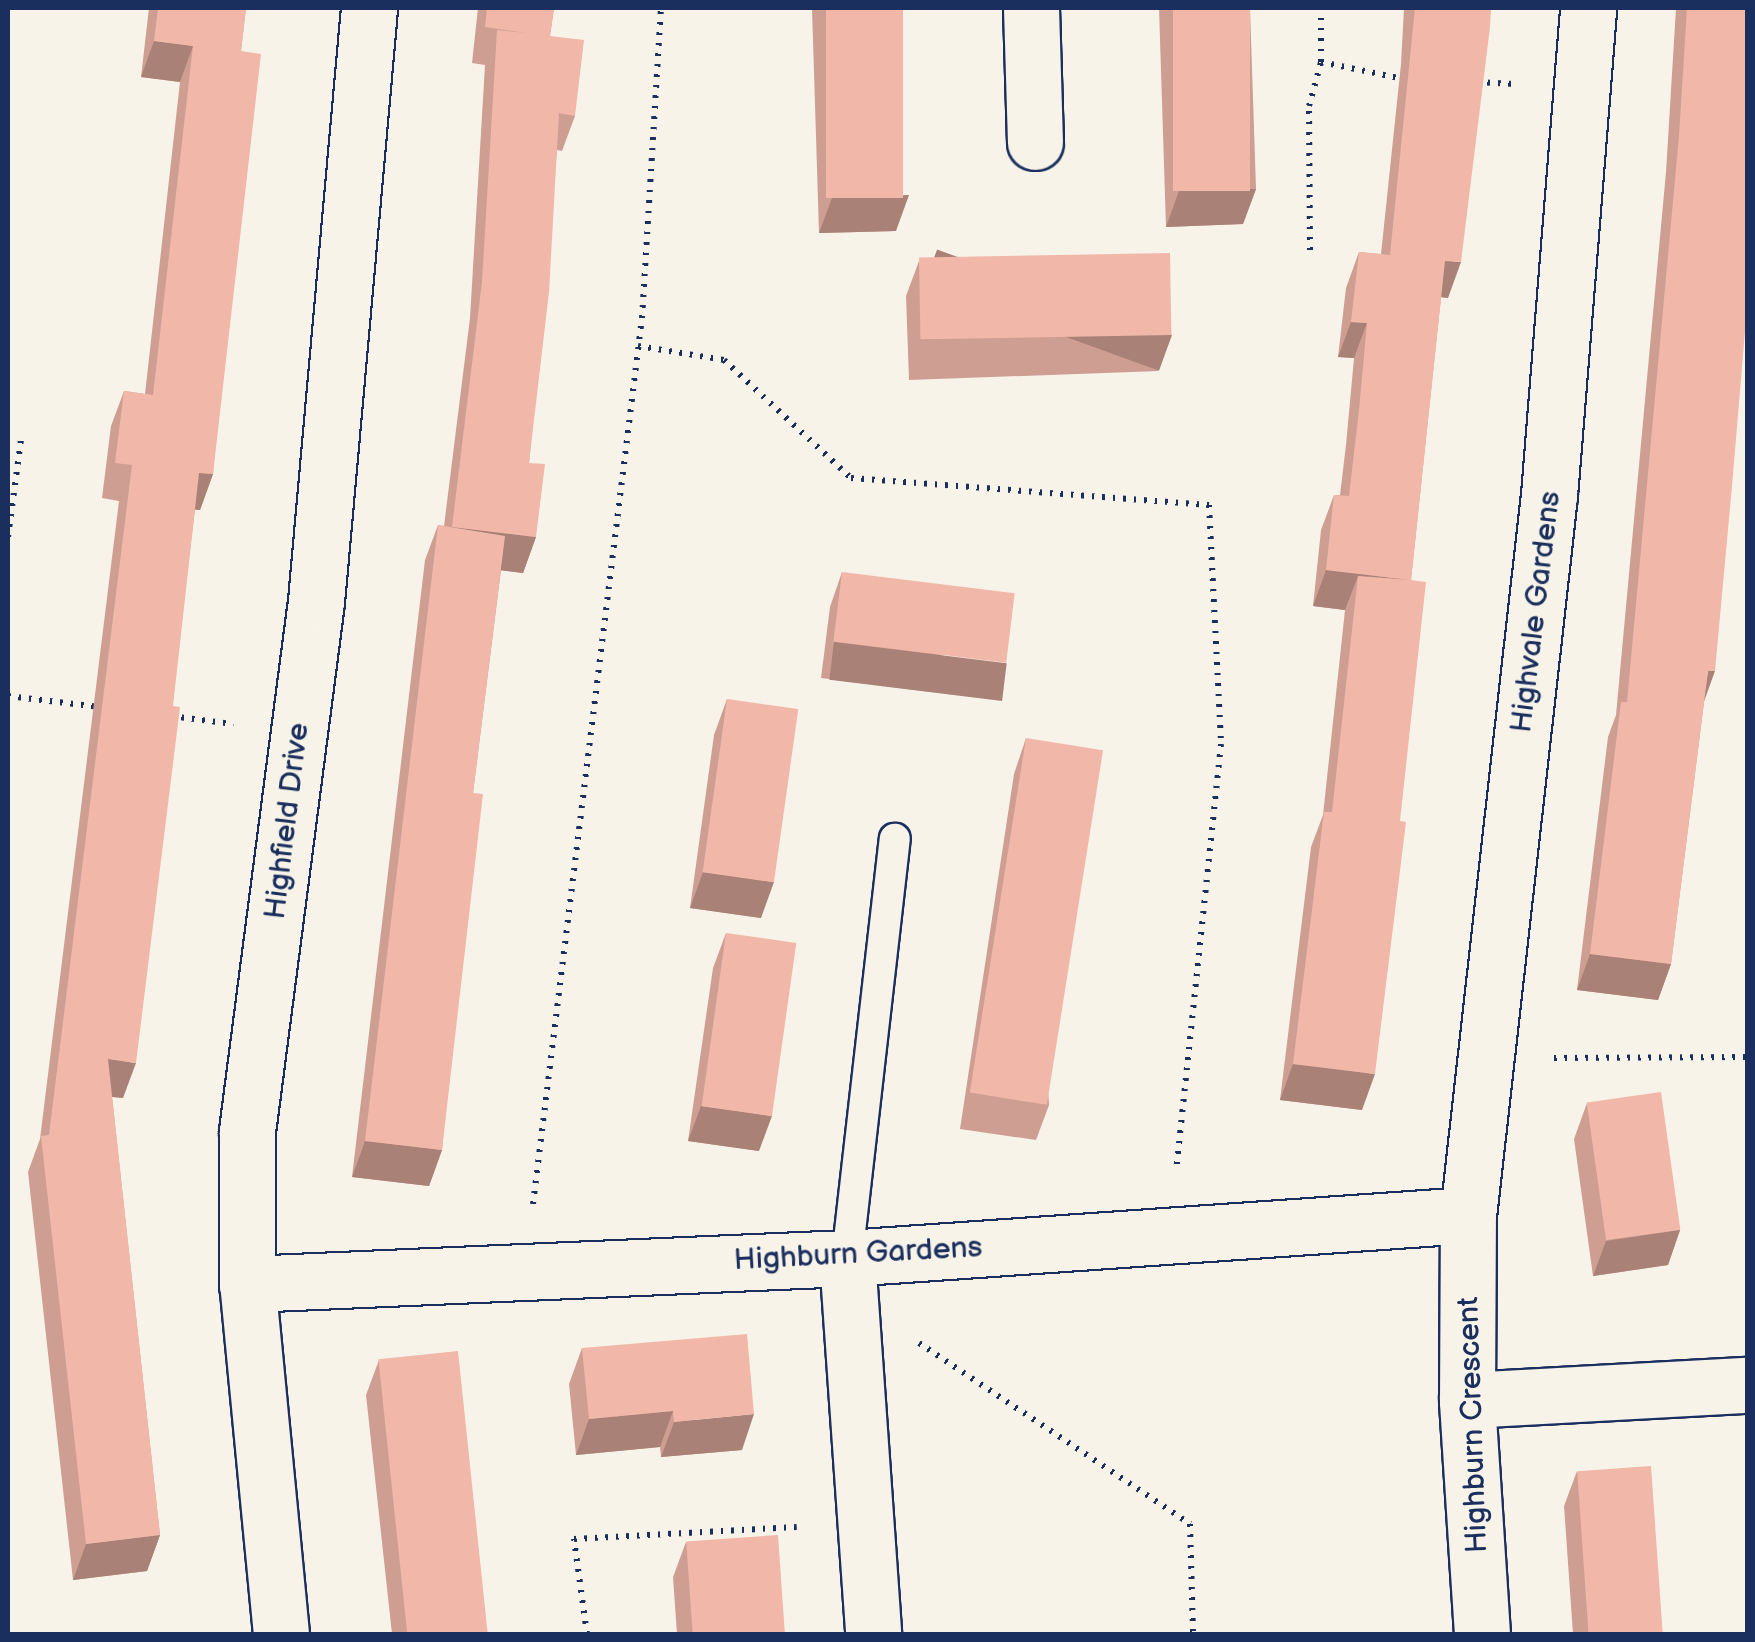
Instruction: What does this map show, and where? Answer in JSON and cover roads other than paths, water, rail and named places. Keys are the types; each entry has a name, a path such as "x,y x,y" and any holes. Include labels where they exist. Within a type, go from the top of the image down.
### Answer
{"street":[{"name":"Highfield Drive","path":"281,1634 247,1284 246,1131 299,732 369,8"},
{"path":"1031,8 1035,142"},
{"name":"Highvale Gardens","path":"1468,1214 1550,495 1588,8"},
{"name":"Highburn Gardens","path":"247,1284 534,1266 849,1278 1176,1235 1468,1214"},
{"name":"Highburn Crescent","path":"1468,1214 1467,1400 1482,1634"},
{"path":"849,1278 873,1634"},
{"path":"1467,1400 1748,1385"}],"lane":[{"path":"849,1278 896,840"}]}
